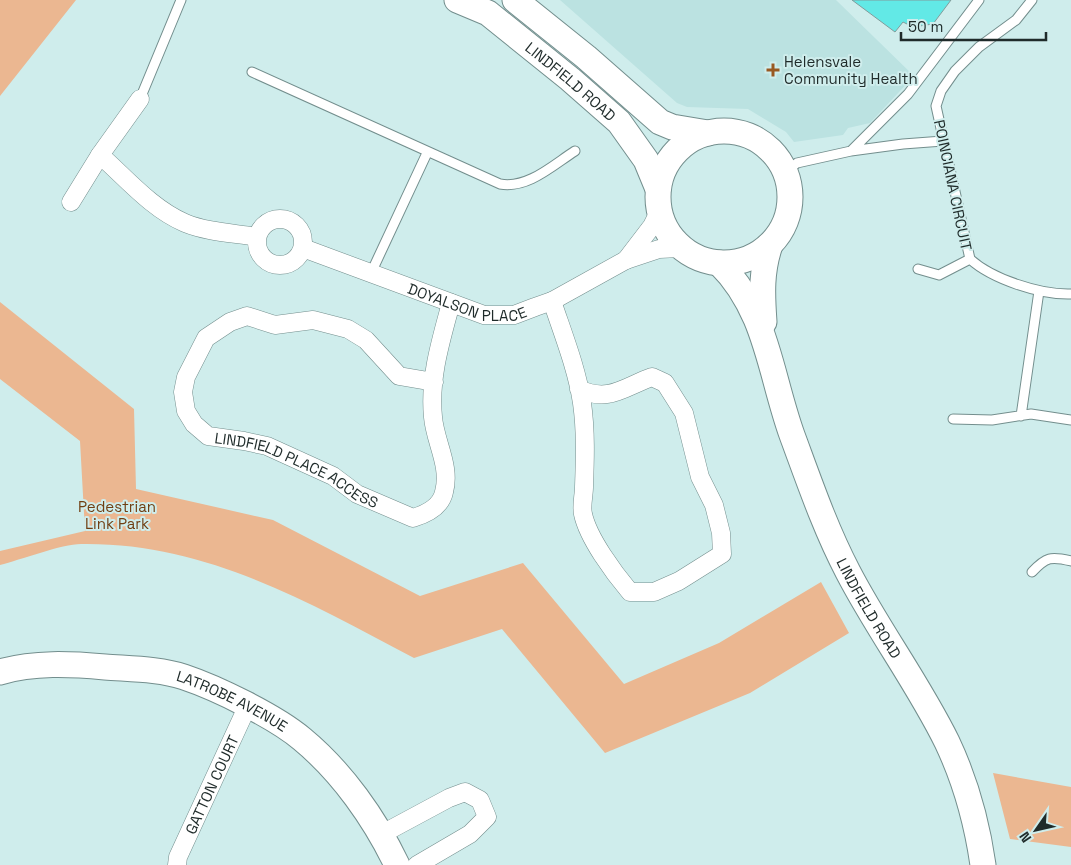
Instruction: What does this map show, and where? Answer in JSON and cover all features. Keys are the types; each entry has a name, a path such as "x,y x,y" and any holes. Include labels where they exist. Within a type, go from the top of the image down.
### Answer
{"street":[{"name":"LINDFIELD ROAD","path":"457,0 488,13 570,79 619,122 646,160 659,201"},
{"name":"LINDFIELD ROAD","path":"515,0 586,56 660,122 672,127 708,133"},
{"path":"71,202 100,154 140,100"},
{"path":"726,131 745,135 768,150 785,172 789,191 788,211 782,229 770,244 746,259 737,262 719,263 698,258 680,248 667,232 659,201 663,170 674,153 689,141 708,133 726,131"},
{"path":"100,154 163,211 184,223 204,229 257,237"},
{"name":"DOYALSON PLACE","path":"626,260 652,226 659,201"},
{"path":"271,220 287,220 301,230 303,248 294,262 278,266 263,258 258,252 257,237 260,230 271,220"},
{"name":"LINDFIELD ROAD","path":"766,345 761,288 763,266 770,244"},
{"name":"DOYALSON PLACE","path":"303,248 484,315 514,315 552,301 626,260 659,249 680,248"},
{"name":"LINDFIELD ROAD","path":"719,263 736,280 749,300 766,345 791,433 847,570 948,743 971,808 982,865"},
{"path":"552,301 579,389 584,422 583,513 597,544 616,575 630,592 654,592 679,581 722,554 719,524 714,505 700,477 684,413 665,383 652,377 632,384 616,393 593,396 579,389"},
{"name":"LINDFIELD PLACE ACCESS","path":"434,382 399,376 366,340 348,329 313,320 276,325 246,316 230,322 206,338 186,377 183,392 186,411 194,424 208,436 267,446 333,476 357,494 413,518 430,512 444,494 445,474 433,418 434,382 435,361 451,303"},
{"name":"LATROBE AVENUE","path":"1,670 69,664 136,669 184,677 248,705 302,738 349,787 382,834 397,865"},
{"name":"GATTON COURT","path":"177,865 178,857 248,705"},
{"path":"382,834 449,798 465,792 480,800 487,817 470,834 417,865"}],"lane":[{"path":"140,100 181,0"},
{"path":"851,151 908,94 979,0"},
{"name":"POINCIANA CIRCUIT","path":"1032,0 1016,20 979,47 955,72 941,90 936,106 970,258 981,269 1039,291 1071,294"},
{"path":"252,72 427,153 500,184 511,186 526,182 575,151"},
{"path":"785,172 797,163 851,151 943,141"},
{"path":"371,273 427,153"},
{"name":"POINCIANA CIRCUIT","path":"918,268 939,275 970,258"},
{"path":"1021,416 1039,291"},
{"path":"953,419 992,420 1031,414 1071,420"},
{"path":"1032,572 1043,560 1056,557 1071,561"}],"shaded area":[{"name":"Helensvale Community Health","path":"560,0 836,0 914,76 870,123 848,128 843,135 794,142 786,132 748,109 687,107 677,103"}],"green space":[{"path":"0,0 76,0 0,96"},
{"name":"Pedestrian Link Park","path":"0,302 134,409 136,489 273,520 420,596 523,563 624,684 719,643 821,582 849,633 750,693 605,753 502,629 414,658 335,616 254,579 213,564 170,553 127,546 81,544 52,549 0,565 0,551 85,531 80,441 0,379"},
{"path":"993,773 1071,787 1071,847 1010,839"}],"building":[{"path":"852,0 951,0 933,24 913,27 903,22 895,32"}],"place":[{"name":"Helensvale Community Health","path":"773,70"}]}
